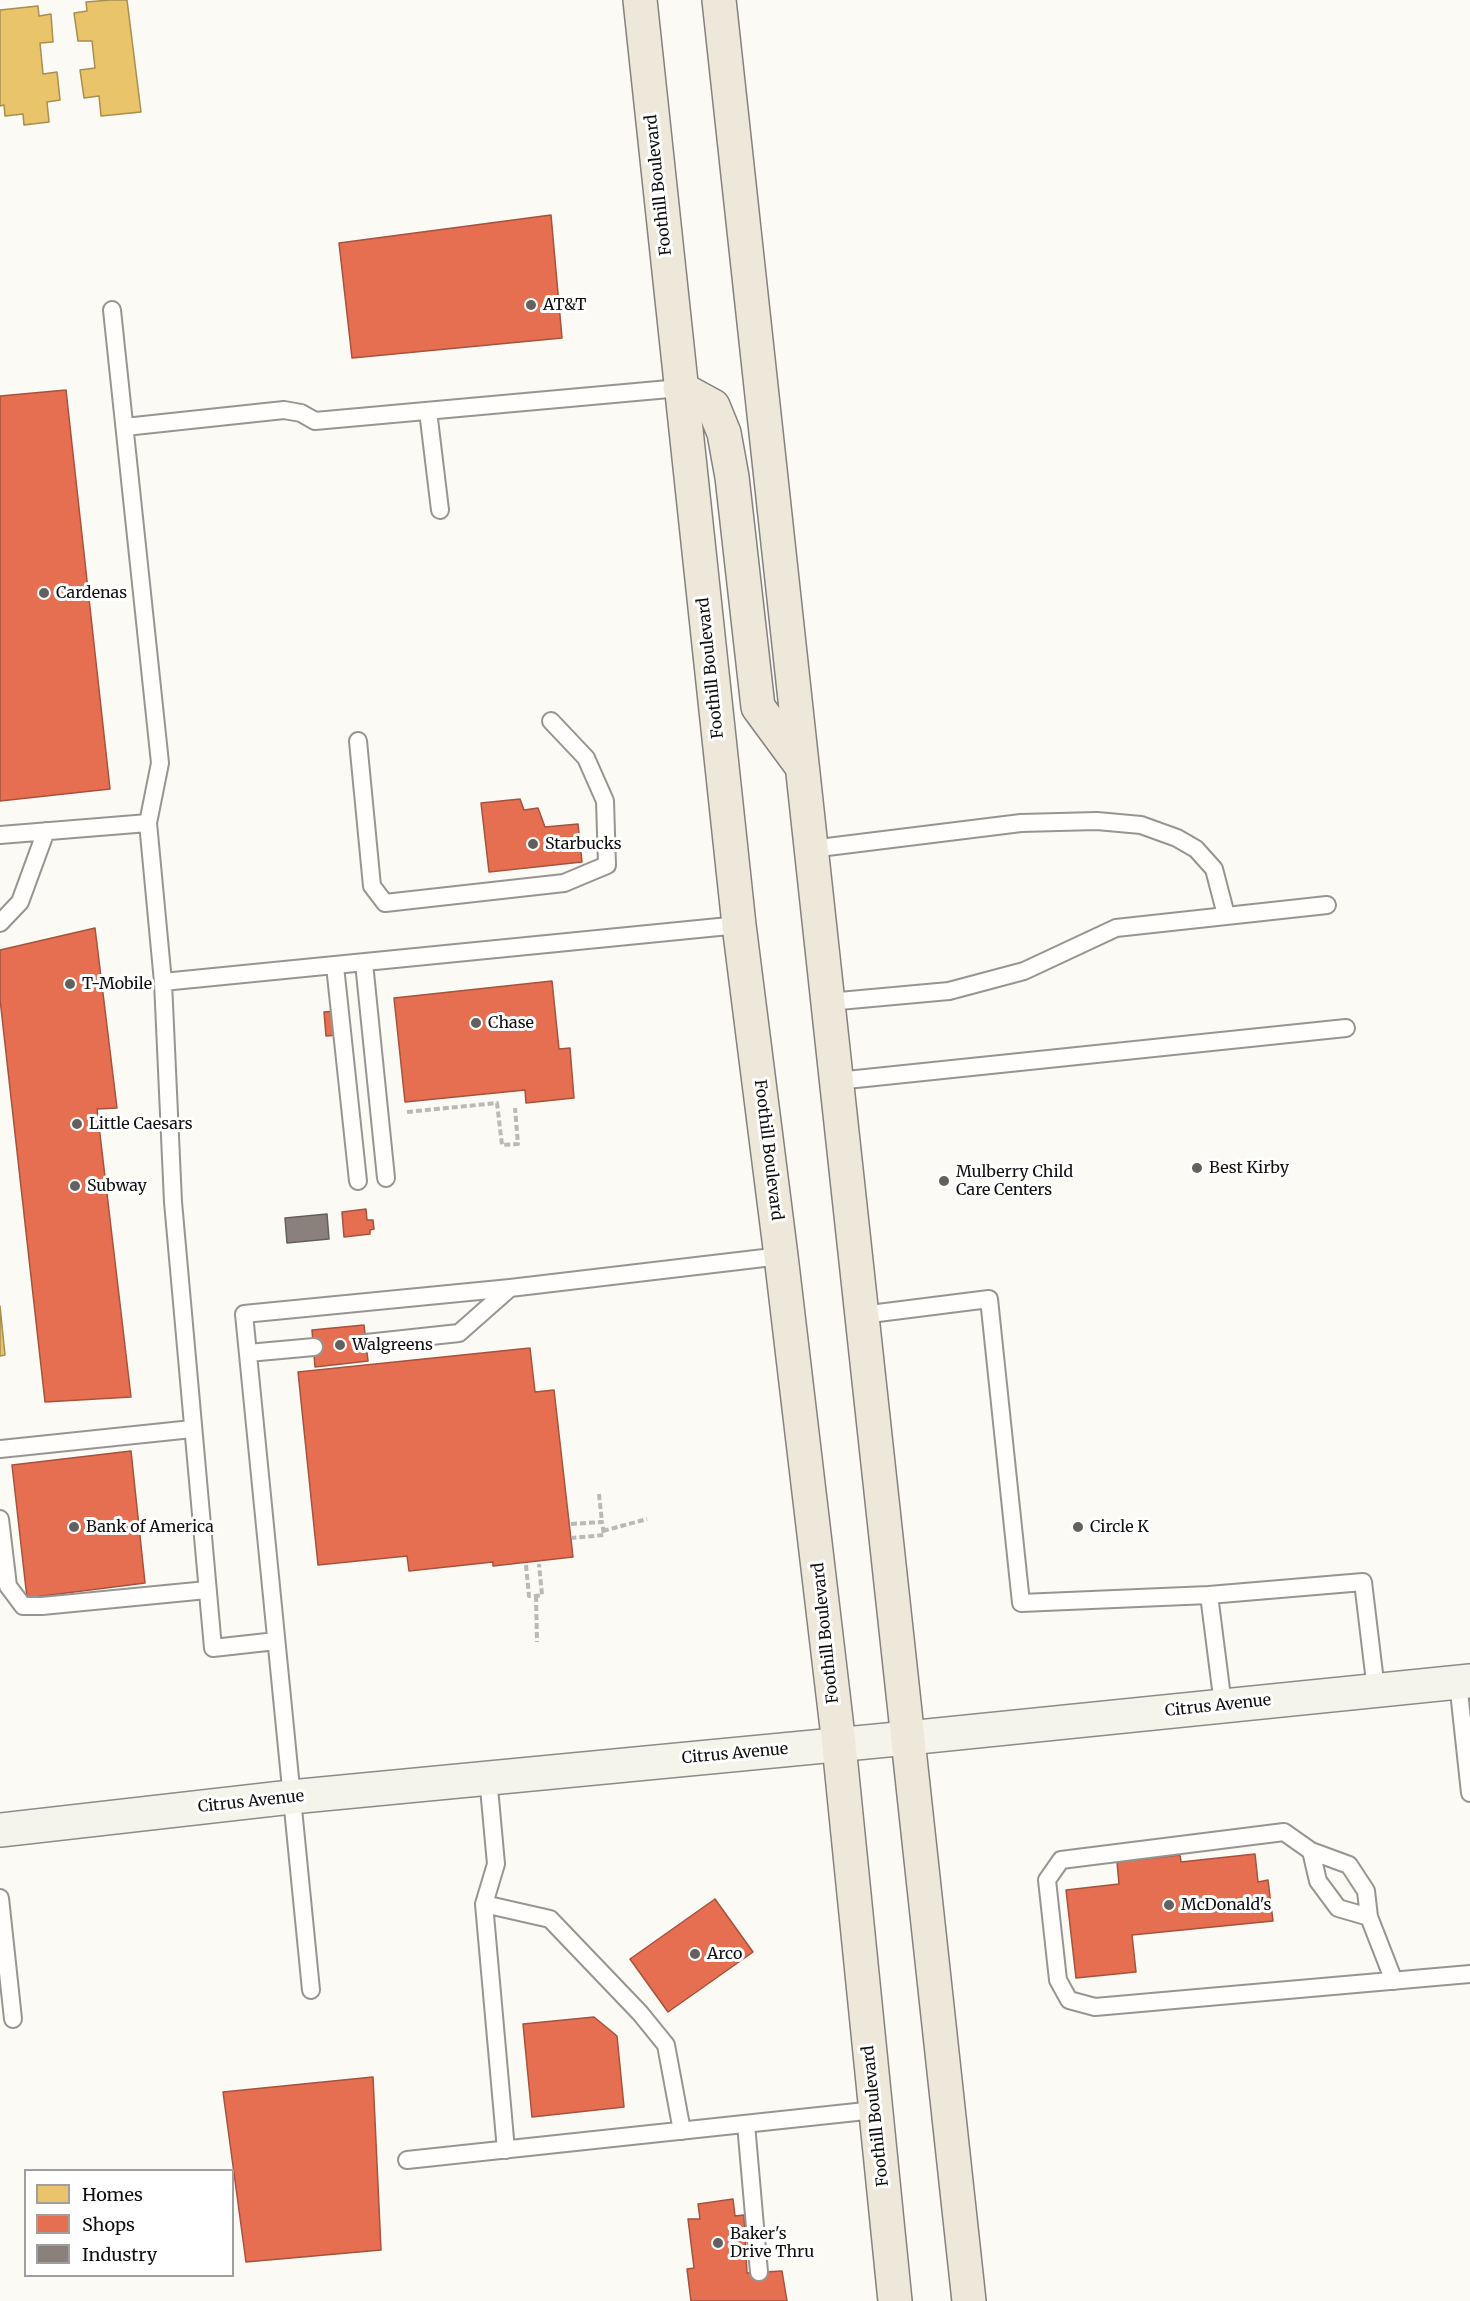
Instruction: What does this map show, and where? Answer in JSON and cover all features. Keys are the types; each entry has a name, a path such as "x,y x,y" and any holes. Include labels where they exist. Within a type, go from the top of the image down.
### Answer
{"main road":[{"name":"Foothill Boulevard","path":"639,0 739,925 839,1745 895,2301"},
{"path":"719,0 969,2301"},
{"path":"680,388 713,406 724,433 734,489 758,707 801,765"},
{"name":"Citrus Avenue","path":"0,1830 488,1777 839,1745 1464,1682"}],"lane":[{"path":"112,310 160,763 148,822 163,982 173,1202 213,1648 276,1641"},
{"path":"125,427 284,410 301,413 315,421 680,388"},
{"path":"428,411 440,510"},
{"path":"358,741 372,886 385,903 564,883 607,865 605,801 586,758 551,721"},
{"path":"811,849 1022,824 1097,821 1141,825 1177,838 1196,849 1214,869 1226,915"},
{"path":"0,835 148,822"},
{"path":"0,923 20,902 46,831"},
{"path":"828,1002 949,991 1024,971 1116,928 1327,905"},
{"path":"163,982 739,925"},
{"path":"364,963 386,1178"},
{"path":"335,966 358,1181"},
{"path":"837,1081 1346,1028"},
{"path":"311,1990 244,1314 510,1288 781,1256"},
{"path":"366,1343 459,1333 510,1288"},
{"path":"862,1315 989,1299 1021,1604 1209,1595 1363,1582 1376,1690"},
{"path":"248,1353 314,1347"},
{"path":"0,1449 192,1429"},
{"path":"0,1519 8,1586 22,1606 207,1590"},
{"path":"1209,1595 1223,1705"},
{"path":"1464,1682 1470,1793"},
{"path":"488,1777 496,1864 484,1904 506,2150"},
{"path":"1394,1981 1370,1917 1366,1891 1349,1865 1311,1851 1284,1832 1061,1860 1047,1880 1058,1980 1069,2000 1095,2007 1394,1981 1470,1974"},
{"path":"1311,1851 1318,1881 1338,1908 1370,1917"},
{"path":"0,1898 13,2019"},
{"path":"484,1904 550,1919 640,2013 666,2044 682,2131"},
{"path":"407,2160 876,2110"},
{"path":"746,2124 759,2272"}],"path":[{"path":"400,1113 497,1103 502,1146 518,1144 515,1108"},
{"path":"572,1538 604,1535 599,1494"},
{"path":"603,1531 647,1519"},
{"path":"571,1524 602,1522"},
{"path":"526,1565 530,1596 536,1596 542,1595 539,1564"},
{"path":"536,1596 537,1642"}],"building: Homes":[{"path":"127,0 141,112 101,116 99,96 84,98 80,70 95,68 92,41 78,41 74,13 87,11 86,2"},
{"path":"38,6 39,16 51,14 53,42 40,43 43,74 57,72 60,100 47,102 49,122 24,125 23,114 5,116 4,105 0,106 0,10"},
{"path":"0,1306 5,1355 0,1356"}],"building: Shops":[{"path":"551,215 562,338 352,358 339,243"},
{"name":"Cardenas","path":"66,390 110,789 0,801 0,396"},
{"name":"Starbucks","path":"520,799 524,810 538,808 545,827 578,824 582,862 489,872 481,803"},
{"path":"95,928 117,1108 97,1109 131,1397 45,1402 0,999 0,950"},
{"name":"Chase","path":"552,981 559,1049 570,1048 574,1098 526,1103 525,1090 405,1102 394,998"},
{"path":"336,1011 338,1035 326,1036 324,1012"},
{"path":"366,1209 367,1220 373,1220 374,1229 370,1230 370,1234 344,1237 342,1212"},
{"name":"Walgreens","path":"364,1325 368,1361 315,1367 312,1330"},
{"name":"Walgreens","path":"530,1348 535,1392 554,1390 573,1557 493,1566 493,1562 409,1571 407,1556 318,1565 298,1372"},
{"path":"131,1451 145,1583 27,1598 12,1465"},
{"name":"McDonald's","path":"1255,1854 1258,1882 1268,1880 1273,1921 1132,1935 1136,1972 1076,1978 1066,1890 1119,1884 1117,1862 1180,1855 1181,1862"},
{"path":"715,1899 753,1952 668,2012 630,1959"},
{"path":"594,2017 617,2036 624,2107 532,2117 523,2024"},
{"path":"373,2077 381,2250 246,2262 223,2092"},
{"name":"Baker's Drive Thru","path":"733,2199 735,2216 744,2215 747,2273 782,2271 787,2301 691,2301 687,2269 694,2268 688,2219 700,2219 698,2204"}],"building: Industry":[{"path":"327,1214 329,1239 287,1243 285,1218"}],"place":[{"name":"AT&T","path":"531,305"},
{"name":"Cardenas","path":"44,593"},
{"name":"Starbucks","path":"533,844"},
{"name":"T-Mobile","path":"70,984"},
{"name":"Chase","path":"476,1023"},
{"name":"Little Caesars","path":"77,1124"},
{"name":"Best Kirby","path":"1197,1168"},
{"name":"Mulberry Child Care Centers","path":"944,1181"},
{"name":"Subway","path":"75,1186"},
{"name":"Walgreens","path":"340,1345"},
{"name":"Bank of America","path":"74,1527"},
{"name":"Circle K","path":"1078,1527"},
{"name":"McDonald's","path":"1169,1905"},
{"name":"Arco","path":"695,1954"},
{"name":"Baker's Drive Thru","path":"718,2243"}]}
